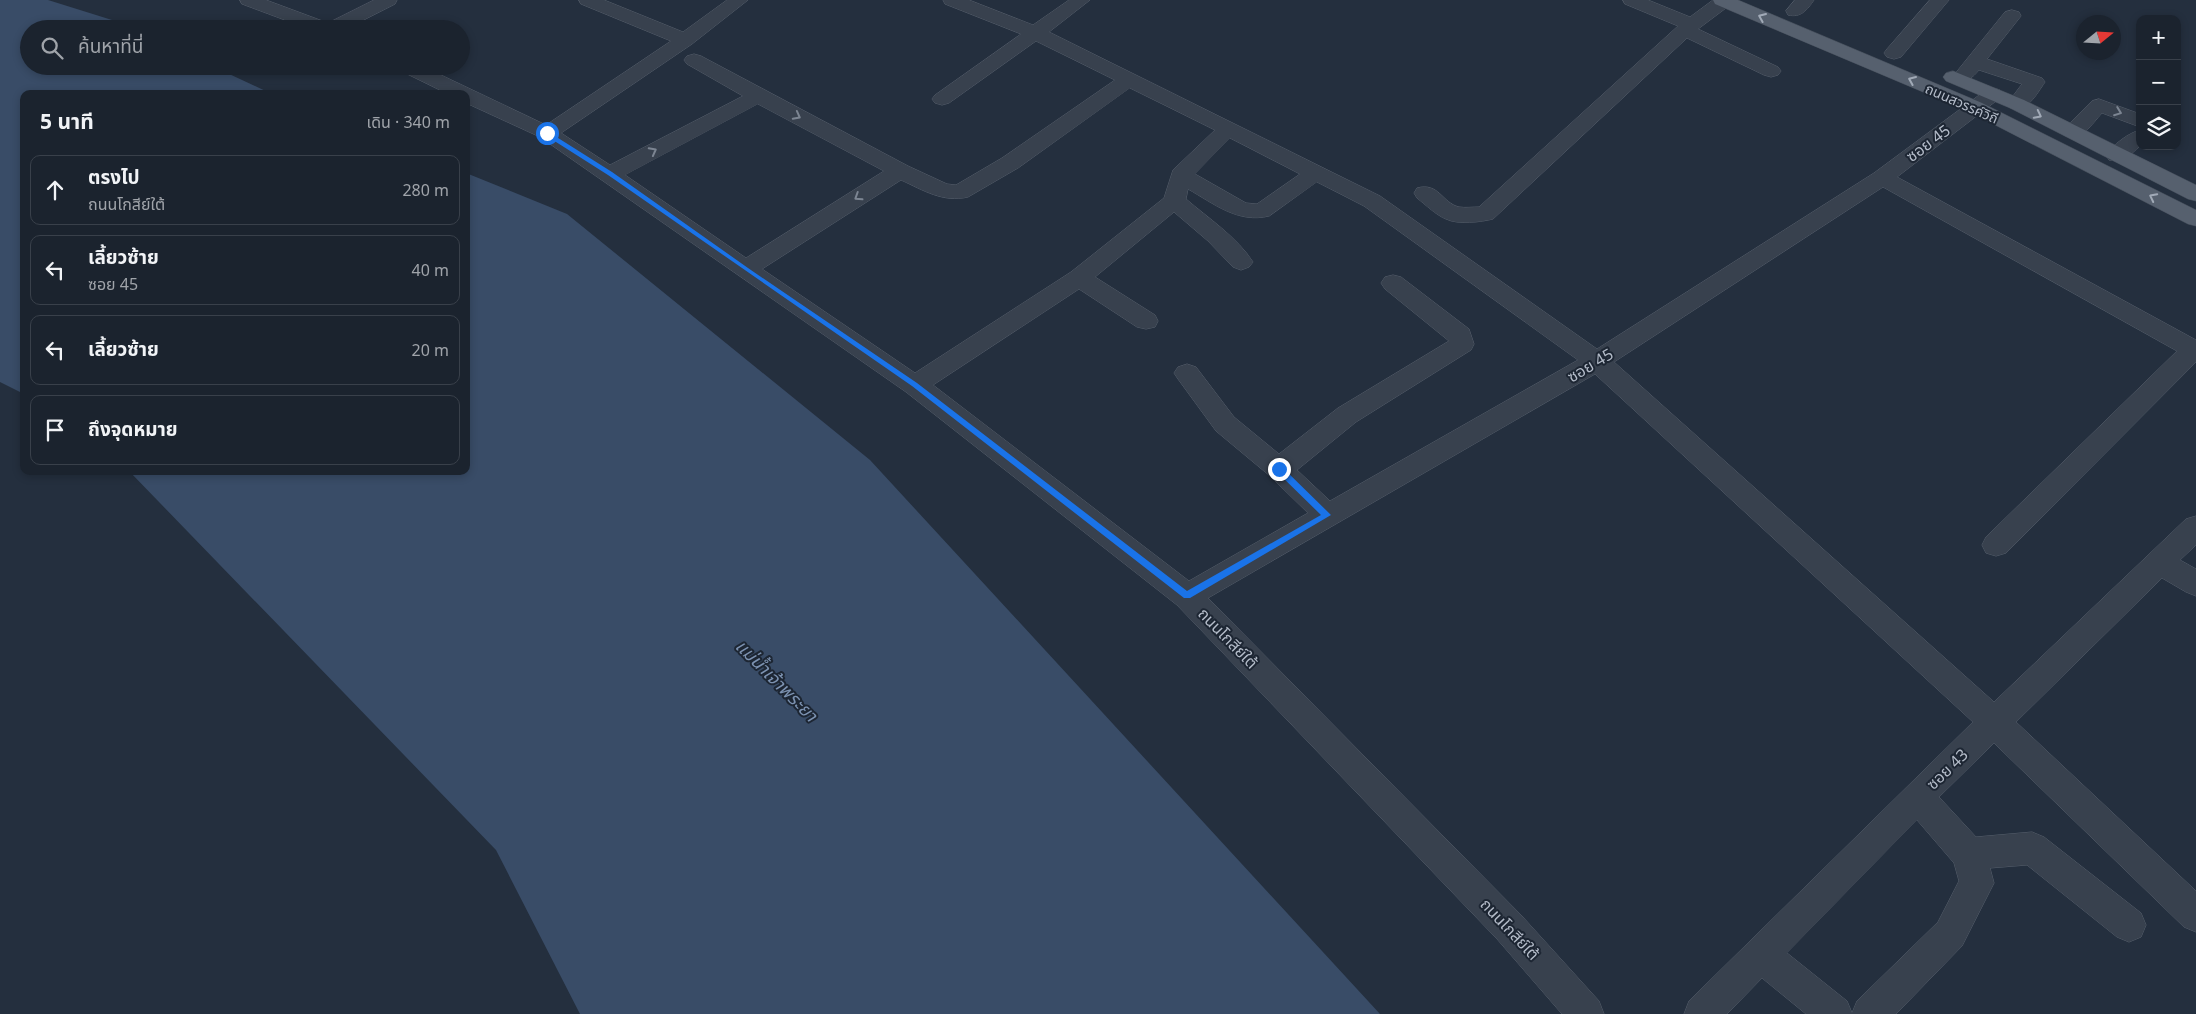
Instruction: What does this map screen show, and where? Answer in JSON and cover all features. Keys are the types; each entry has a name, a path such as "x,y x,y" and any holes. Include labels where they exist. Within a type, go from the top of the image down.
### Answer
{"main road":[{"name":"ถนนสวรรค์วิถี","path":"1723,0 1975,107 2196,219"},
{"name":"ถนนสวรรค์วิถี","path":"1767,0 1800,6 1894,53 2017,104 2196,194"}],"street":[{"path":"249,0 304,20"},
{"path":"347,20 388,0"},
{"path":"588,0 685,40"},
{"path":"547,133 685,40 739,0"},
{"path":"952,0 999,9 1034,32 1372,201 1597,361 1995,723 2196,915"},
{"path":"942,99 1081,0"},
{"path":"1632,0 1771,71"},
{"path":"1425,193 1453,214 1486,214 1688,27 1723,0"},
{"path":"1894,53 1940,0"},
{"path":"1960,80 2012,16"},
{"path":"694,60 900,171 943,191 960,192 1010,163 1130,79"},
{"path":"1975,62 2035,82 2017,104"},
{"name":"ถนนโกสีย์ใต้","path":"425,75 457,90"},
{"name":"ซอย 45","path":"1187,596 1597,361 1882,178 1993,94"},
{"name":"ถนนโกสีย์ใต้","path":"470,96 547,133 610,174 745,269 915,384 1187,596 1510,927 1586,1014"},
{"path":"610,174 758,96"},
{"path":"2072,132 2099,105 2136,119"},
{"path":"915,384 1079,278 1174,201 1181,175 1227,130"},
{"path":"2117,155 2136,139"},
{"path":"745,269 900,171"},
{"path":"1181,175 1241,210 1261,211 1316,173"},
{"path":"1882,178 2195,350 1996,545"},
{"path":"1174,201 1216,236 1241,262"},
{"path":"1079,278 1146,321"},
{"path":"1279,469 1347,415 1462,344 1460,335 1393,283"},
{"path":"1187,373 1225,424 1279,469 1327,515"},
{"name":"ซอย 43","path":"1702,1014 1917,797 2196,527"},
{"path":"2160,562 2196,584"},
{"path":"1870,1014 1950,934 1977,883 1969,854 1917,797"},
{"path":"1969,854 2032,848 2128,925"},
{"path":"1762,955 1834,1014"}],"water":[{"path":"0,0 48,0 112,20 20,20 20,75 231,75 263,90 20,90 20,392 0,382"},
{"name":"แม่น้ำเจ้าพระยา","path":"470,175 567,214 870,460 1380,1014 580,1014 496,850 133,475 470,475"}],"route":[{"path":"547,133 610,174 745,269 915,384 1187,596 1327,515 1279,469"}]}
